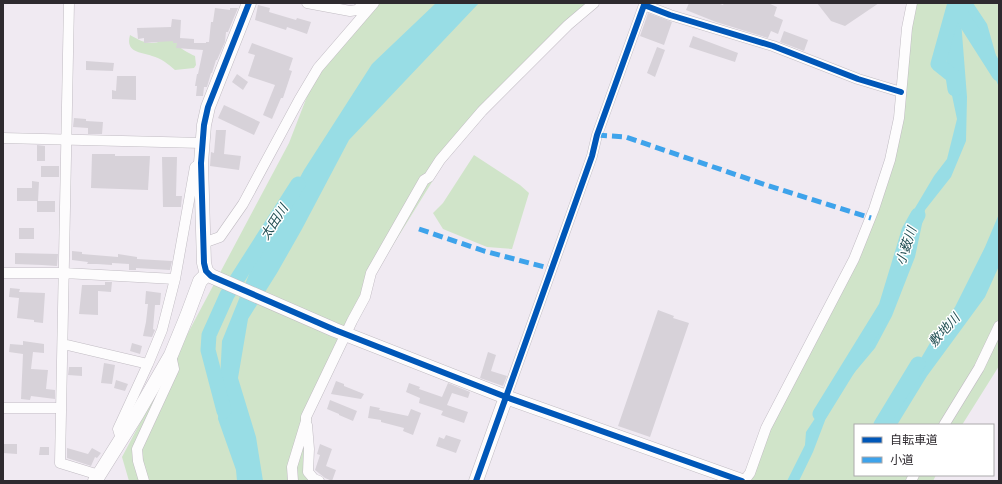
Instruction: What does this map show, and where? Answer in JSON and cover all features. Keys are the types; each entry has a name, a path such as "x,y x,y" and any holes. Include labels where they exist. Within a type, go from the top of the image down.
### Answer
{"street":[{"path":"69,3 60,463 97,478 137,414 171,355 188,316 200,281 209,275"},
{"path":"249,3 208,107 204,125 201,163 203,243 204,263 209,275 341,331 506,397 743,481 750,474 766,428 854,259 874,209 890,160 899,118 907,28 912,3"},
{"path":"307,3 350,11 357,10 364,3"},
{"path":"203,243 220,237 243,204 318,68 374,3"},
{"path":"293,481 292,467 306,417 341,331 352,321 366,297 371,272 424,180 429,176 440,160 482,111 568,25 594,3"},
{"path":"476,481 592,156 597,135 644,5 670,16 773,46 858,79 901,92"},
{"path":"3,138 202,143"},
{"path":"121,440 118,429 162,330 174,279 195,167 201,163"},
{"path":"3,273 64,273 174,279"},
{"path":"945,424 979,368 999,326"},
{"path":"63,344 148,364"},
{"path":"144,481 138,462 137,450 174,369 171,355"},
{"path":"3,408 61,408"},
{"path":"306,421 309,449 308,472 314,479 319,481"}],"green space":[{"path":"376,3 595,3 461,135 364,292 312,407 308,481 129,481 122,457 289,143 318,68"},
{"path":"912,3 999,3 999,366 963,424 854,424 854,476 936,476 933,481 744,481 849,269 895,153"},
{"path":"172,33 180,48 195,56 196,65 194,68 175,70 167,63 155,57 135,51 130,45 129,41 130,35 142,41 152,43 162,41"},
{"path":"474,155 520,185 529,193 512,249 487,247 443,229 433,213 443,203"}],"water":[{"path":"436,3 479,3 349,140 302,229 277,273 248,319 238,378 256,437 263,481 237,481 236,470 218,419 222,341 254,262 304,170 372,64"},
{"path":"949,3 973,3 987,24 999,66 999,87 984,54 977,32 960,8 967,97 966,141 951,177 925,210 915,257 892,316 875,348 834,397 813,452 799,481 787,481 805,445 806,432 868,338 895,284 915,208 934,176 947,159 957,119 946,67"},
{"path":"999,214 999,266 985,297 927,376 898,424 883,424 930,343 955,307 985,247"}],"building":[{"path":"689,3 717,3 723,5 724,3 768,3 777,7 774,16 783,20 778,34 771,31 768,38 716,22 686,10"},
{"path":"817,3 879,3 845,26 831,21"},
{"path":"258,5 270,8 269,12 296,20 297,18 311,22 307,34 287,27 286,30 255,20"},
{"path":"215,8 230,10 230,8 238,8 228,32 226,32 225,42 216,60 207,87 204,87 203,96 196,96 197,86 195,86 203,50 176,48 177,43 173,43 173,41 144,43 144,38 138,39 137,28 171,27 172,19 181,20 180,38 194,39 194,43 206,43 209,42 211,22 213,22"},
{"path":"648,13 672,22 664,45 640,36"},
{"path":"784,31 808,40 804,51 780,42"},
{"path":"693,36 738,53 735,62 689,47"},
{"path":"252,43 293,58 289,70 292,71 283,98 281,98 272,119 263,115 275,85 248,76 255,55 248,53"},
{"path":"657,47 665,50 655,77 647,73"},
{"path":"86,61 114,63 113,71 86,70"},
{"path":"237,74 248,82 243,90 232,82"},
{"path":"117,76 136,76 136,100 112,99 112,90 116,91"},
{"path":"224,105 260,122 254,135 218,118"},
{"path":"74,118 86,119 86,121 103,122 102,134 88,134 88,128 73,127"},
{"path":"216,130 226,130 224,154 241,156 239,170 210,166 211,152 214,153"},
{"path":"37,145 45,146 45,161 37,161"},
{"path":"92,154 115,154 115,156 150,156 148,190 91,188"},
{"path":"162,157 177,157 176,196 182,196 181,207 163,207"},
{"path":"41,166 59,166 59,177 41,177"},
{"path":"32,181 39,182 38,201 55,201 55,212 37,212 37,201 17,201 17,188 32,188"},
{"path":"19,228 34,228 34,239 19,239"},
{"path":"72,251 82,252 82,254 118,257 118,254 137,257 137,259 172,261 170,270 136,268 136,270 129,270 129,264 87,264 88,262 72,260"},
{"path":"15,253 58,254 57,266 15,264"},
{"path":"105,282 112,282 111,292 98,291 98,315 79,314 82,285 105,285"},
{"path":"10,288 20,289 19,292 45,293 43,323 34,322 34,320 17,318 19,298 9,297"},
{"path":"146,291 161,293 160,305 155,305 153,329 155,330 152,337 143,336 148,304 145,304"},
{"path":"658,310 674,316 673,318 689,323 650,437 618,426"},
{"path":"23,341 44,344 44,353 33,352 31,369 48,370 46,389 55,390 55,399 31,396 30,400 21,399 23,354 9,352 10,344 23,345"},
{"path":"132,343 142,346 140,354 130,351"},
{"path":"488,352 496,355 491,371 507,376 503,386 480,378"},
{"path":"104,363 115,365 112,384 101,383"},
{"path":"69,367 82,367 82,376 68,375"},
{"path":"116,380 128,384 125,391 114,388"},
{"path":"336,381 364,394 361,399 331,394"},
{"path":"409,383 420,387 419,389 442,397 448,383 470,392 468,398 452,393 447,405 468,412 464,423 441,415 443,411 419,403 420,398 406,392"},
{"path":"330,400 357,411 353,421 327,409"},
{"path":"370,406 380,408 379,410 408,416 411,409 421,413 413,435 403,431 404,428 381,422 381,420 368,418"},
{"path":"446,435 461,440 456,453 436,446 439,437 444,439"},
{"path":"3,444 17,444 17,454 3,453"},
{"path":"320,444 332,449 326,466 336,470 332,481 325,478 315,470 320,455 317,454"},
{"path":"40,447 49,447 49,455 39,455"},
{"path":"67,448 88,454 92,448 101,453 97,458 95,457 91,466 67,458"}],"waterway":[{"name":"小薮川","path":"955,3 938,64 953,76 955,89"},
{"name":"敷地川","path":"955,5 999,74"},
{"name":"太田川","path":"224,411 208,350 209,335 227,295 298,184"},
{"name":"小薮川","path":"820,414 886,307 909,231 918,215"},
{"name":"敷地川","path":"882,424 918,364"}],"marked path":[{"path":"597,135 626,137 766,185 871,218"},
{"path":"419,229 484,251 552,269"}],"cycle path":[{"path":"249,3 208,107 204,125 201,163 204,263 206,271 211,276 335,330 506,397 742,481"},
{"path":"476,481 592,156 597,135 644,5 670,15 773,46 858,79 901,92"}]}
